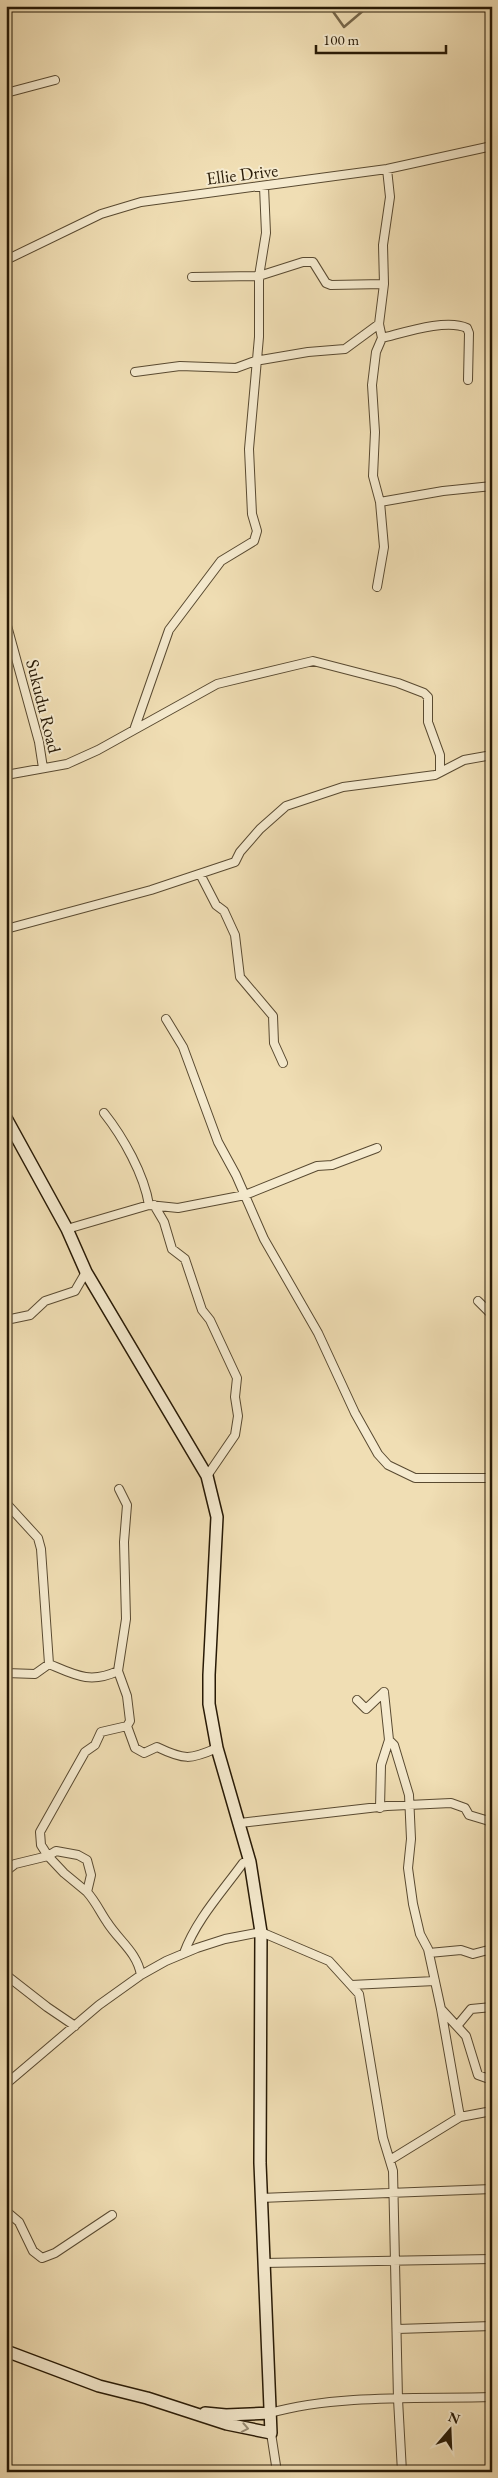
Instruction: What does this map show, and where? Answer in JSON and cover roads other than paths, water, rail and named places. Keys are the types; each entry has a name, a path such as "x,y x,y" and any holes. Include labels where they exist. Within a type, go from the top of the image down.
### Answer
{"main road":[{"path":"6,1118 67,1230 86,1272 206,1476 217,1517 209,1704 217,1748 250,1862 261,1932 260,2198 271,2433 213,2420 186,2410 99,2386 6,2351"},
{"path":"186,2410 226,2414 270,2413"}],"street":[{"path":"6,93 55,80"},
{"name":"Ellie Drive","path":"6,260 102,214 141,202 387,169 492,146"},
{"path":"377,587 384,547 380,502 373,476 375,432 372,385 376,352 382,338 379,324 384,284 383,245 390,197 387,169"},
{"path":"134,730 169,630 221,561 254,541 257,531 252,514 249,479 259,337 259,276 266,233 264,187"},
{"path":"192,277 259,276 304,262 313,262 326,283 330,285 384,284"},
{"path":"136,372 180,366 236,368 256,361 308,352 345,349 379,324"},
{"path":"382,338 442,326 460,325 466,328 469,333 468,380"},
{"path":"380,502 443,491 492,486"},
{"name":"Sukudu Road","path":"6,622 39,742 43,768"},
{"path":"6,775 67,764 98,750 217,684 313,661 398,683 424,693 428,697 428,722 440,755 440,772"},
{"path":"6,929 151,890 235,862 240,852 260,829 286,806 343,787 392,782 440,772 464,760 492,755"},
{"path":"200,874 216,905 224,911 235,935 240,977 272,1016 274,1043 282,1063"},
{"path":"166,1019 183,1047 218,1142 245,1195 264,1239 318,1333 355,1414 378,1454 388,1465 415,1478 492,1478"},
{"path":"104,1113 118,1130 141,1175 151,1205 164,1222 172,1249 185,1259 202,1310 210,1320 237,1378 235,1397 238,1416 235,1435 206,1476"},
{"path":"67,1230 151,1205 178,1208 245,1195 317,1166 332,1165 377,1148"},
{"path":"6,1320 30,1315 45,1301 75,1291 86,1272"},
{"path":"478,1301 492,1315"},
{"path":"119,1489 127,1505 124,1542 126,1619 118,1671 127,1696 130,1721 127,1726 101,1732 95,1745 85,1752 40,1832 41,1845 48,1856 64,1873 88,1892 102,1911 107,1922 136,1957 141,1975"},
{"path":"6,1503 38,1538 41,1549 49,1664"},
{"path":"49,1664 78,1676 103,1678 118,1671"},
{"path":"6,1673 36,1674 49,1664"},
{"path":"357,1700 366,1709 384,1692 390,1740 381,1765 380,1808"},
{"path":"127,1726 135,1748 144,1753 157,1748 174,1755 194,1758 217,1748"},
{"path":"390,1740 394,1745 404,1773 410,1805 411,1839 408,1868 413,1904 420,1934 429,1953 460,2117"},
{"path":"240,1823 410,1805 451,1804 465,1808 469,1815 489,1821 492,1828"},
{"path":"6,1870 15,1864 48,1856 56,1850 78,1855 87,1860 91,1875 88,1892"},
{"path":"184,1953 189,1939 216,1900 243,1864 250,1862"},
{"path":"6,2084 75,2026 141,1975 184,1953 225,1939 261,1932 330,1962 359,1994 383,2138 394,2170 398,2399 402,2472"},
{"path":"429,1953 461,1950 473,1954 492,1950"},
{"path":"6,1974 47,2007 75,2026"},
{"path":"351,1985 435,1981"},
{"path":"457,2026 471,2009 492,2007"},
{"path":"441,2009 466,2036 478,2074 492,2080"},
{"path":"390,2160 460,2117 492,2111"},
{"path":"260,2198 394,2191 492,2189"},
{"path":"6,2211 19,2222 33,2251 42,2258 55,2253 112,2215"},
{"path":"263,2263 492,2259"},
{"path":"397,2329 492,2326"},
{"path":"270,2413 297,2406 398,2399 492,2396"},
{"path":"271,2433 277,2472"}],"waterway":[{"path":"329,6 344,27 364,10 403,6"},
{"path":"461,6 490,6"}]}
